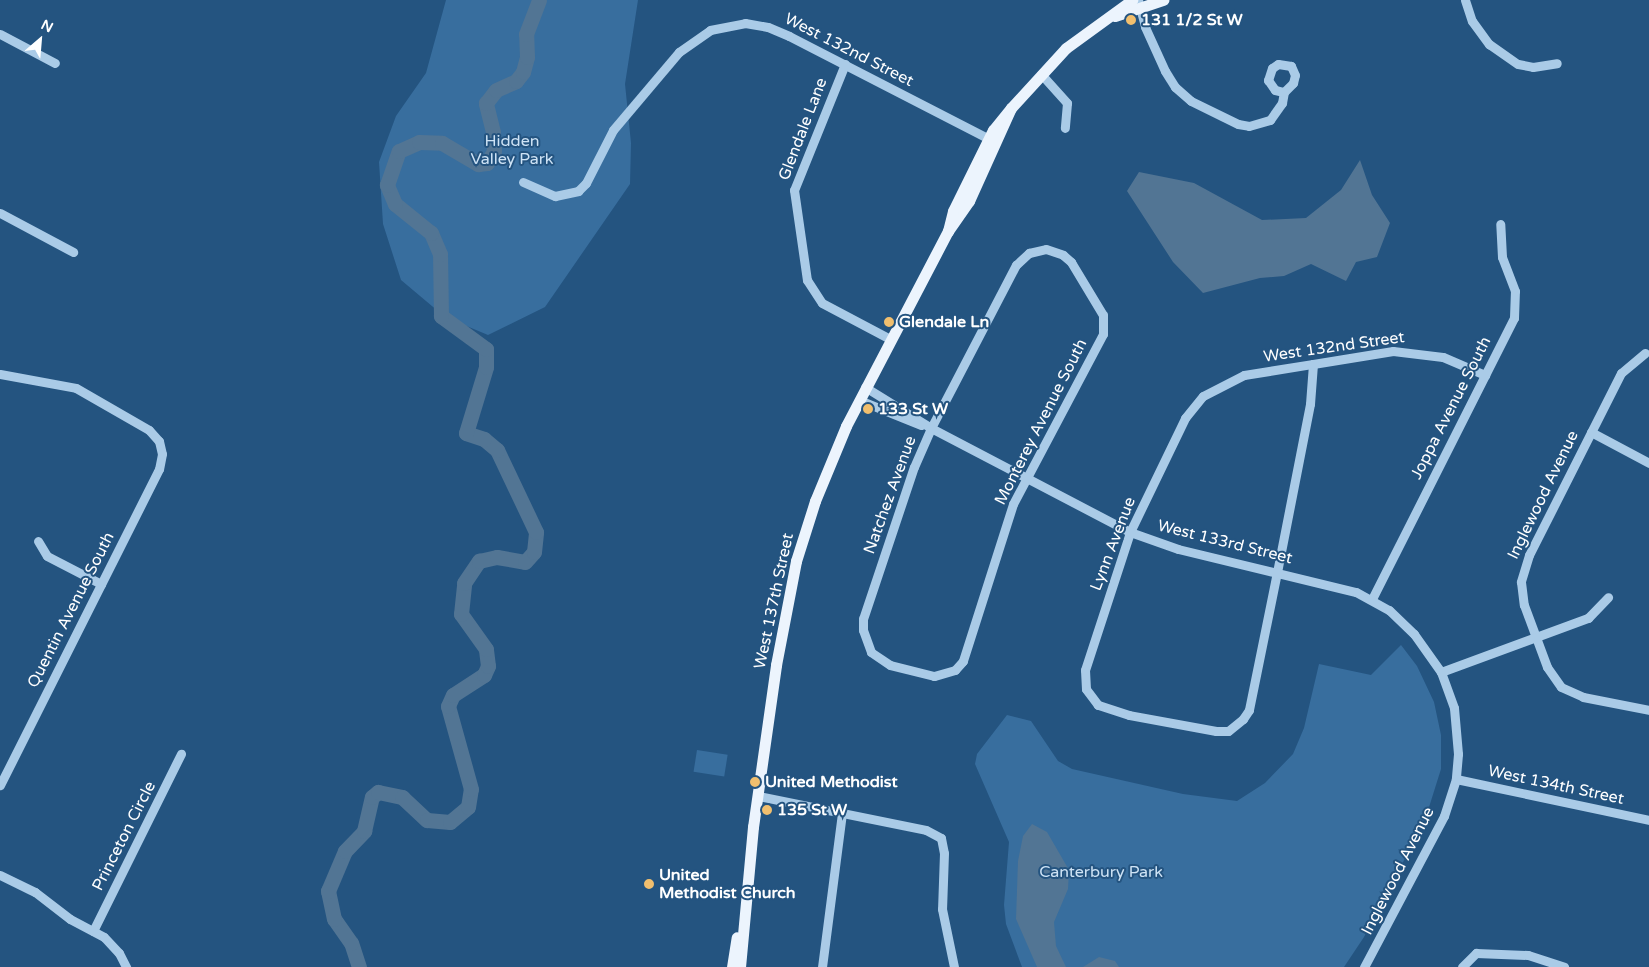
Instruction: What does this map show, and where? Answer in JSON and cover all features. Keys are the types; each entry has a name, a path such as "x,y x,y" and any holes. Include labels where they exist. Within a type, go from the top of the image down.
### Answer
{"main road":[{"name":"West 137th Street","path":"743,918 758,796 796,561 819,492 859,400 948,231 969,201 993,141 1011,108 1066,48 1111,17 1137,2 1163,0"},
{"path":"732,967 743,918"},
{"path":"740,967 743,918"}],"street":[{"path":"1465,0 1472,21 1489,44 1518,64 1533,67 1557,63"},
{"path":"1137,2 1145,27 1165,71 1175,87 1192,101 1238,124 1249,126 1270,120 1282,104 1284,92"},
{"name":"West 132nd Street","path":"523,182 555,196 578,191 592,173 613,130 634,102 679,52 710,30 745,23 768,27 845,64 993,141"},
{"path":"0,34 55,63"},
{"name":"Glendale Lane","path":"845,64 794,190 807,280 822,303 890,339"},
{"path":"1041,74 1067,103 1064,128"},
{"path":"0,213 73,252"},
{"name":"Joppa Avenue South","path":"1372,599 1514,318 1516,305 1515,291 1502,257 1500,224"},
{"name":"Natchez Avenue","path":"910,670 890,665 871,652 863,630 863,619 914,467 931,428 1022,258 1038,250 1055,251 1071,262 1086,286"},
{"name":"Monterey Avenue South","path":"910,670 945,675 955,670 963,662 1008,520 1026,477 1103,334 1103,315 1086,286"},
{"name":"West 132nd Street","path":"1215,388 1244,375 1410,351 1443,357 1485,375"},
{"name":"Inglewood Avenue","path":"1645,353 1621,373 1591,432 1523,570 1523,600 1547,667 1561,687 1583,697 1649,710"},
{"path":"1278,572 1310,404 1313,364"},
{"name":"Quentin Avenue South","path":"0,374 76,388 149,430 162,448 159,469 0,783"},
{"name":"West 133rd Street","path":"865,388 931,428 1130,532 1178,549 1332,584 1372,599 1414,634 1441,672"},
{"name":"Lynn Avenue","path":"1215,388 1203,396 1185,418 1130,532 1085,670 1086,689 1091,698 1111,711 1198,729 1228,731 1238,725 1249,710 1278,572"},
{"name":"West 133rd Street","path":"859,400 892,415 931,428"},
{"path":"1591,432 1649,463"},
{"path":"38,541 48,556 101,584"},
{"path":"1441,672 1588,618 1608,597"},
{"name":"Inglewood Avenue","path":"1364,967 1444,816 1456,779 1457,731 1441,672"},
{"name":"Princeton Circle","path":"93,931 182,754"},
{"name":"West 134th Street","path":"1456,779 1649,820"},
{"path":"758,796 926,830 941,838 944,853 942,908 954,967"},
{"path":"822,967 842,814"},
{"path":"0,874 44,897 70,919 112,944 126,967"},
{"path":"1462,967 1476,953 1528,955 1564,967"}],"green space":[{"name":"Hidden Valley Park","path":"446,0 638,0 625,84 631,143 630,184 545,307 488,335 445,317 401,280 383,224 379,162 396,116 426,73"},
{"name":"Canterbury Park","path":"1401,645 1417,666 1434,702 1441,735 1441,769 1425,820 1364,937 1344,967 1022,967 1006,924 1004,905 1009,842 975,764 977,754 1007,715 1031,721 1058,761 1072,769 1183,794 1237,801 1265,783 1293,754 1304,728 1319,664 1371,675"},
{"path":"697,750 728,755 724,777 694,772"}],"shaded area":[{"path":"1360,160 1372,195 1390,223 1377,257 1356,262 1346,281 1311,264 1284,276 1260,278 1203,293 1173,262 1127,191 1139,172 1194,183 1262,220 1306,218 1341,190"},
{"path":"1032,824 1047,832 1069,870 1068,889 1054,922 1056,946 1066,967 1037,967 1016,919 1018,861 1023,836"},
{"path":"1099,957 1115,961 1119,967 1083,967"}],"waterway":[{"path":"359,967 351,943 334,919 328,891 345,851 364,831 372,797 378,792 402,797 427,820 450,822 468,807 471,789 448,706 453,695 484,675 488,666 486,649 461,614 464,583 479,561 497,557 525,562 534,552 536,532 497,450 484,439 466,433 486,367 486,349 441,316 440,254 431,233 395,204 387,185 399,151 419,142 442,143 478,164 487,163 494,151 493,132 486,103 496,90 516,81 523,72 527,57 526,34 539,0"}],"place":[{"name":"131 1/2 St W","path":"1131,20"},
{"name":"Glendale Ln","path":"889,322"},
{"name":"133 St W","path":"868,409"},
{"name":"United Methodist","path":"755,782"},
{"name":"135 St W","path":"767,810"},
{"name":"United Methodist Church","path":"649,884"}]}
